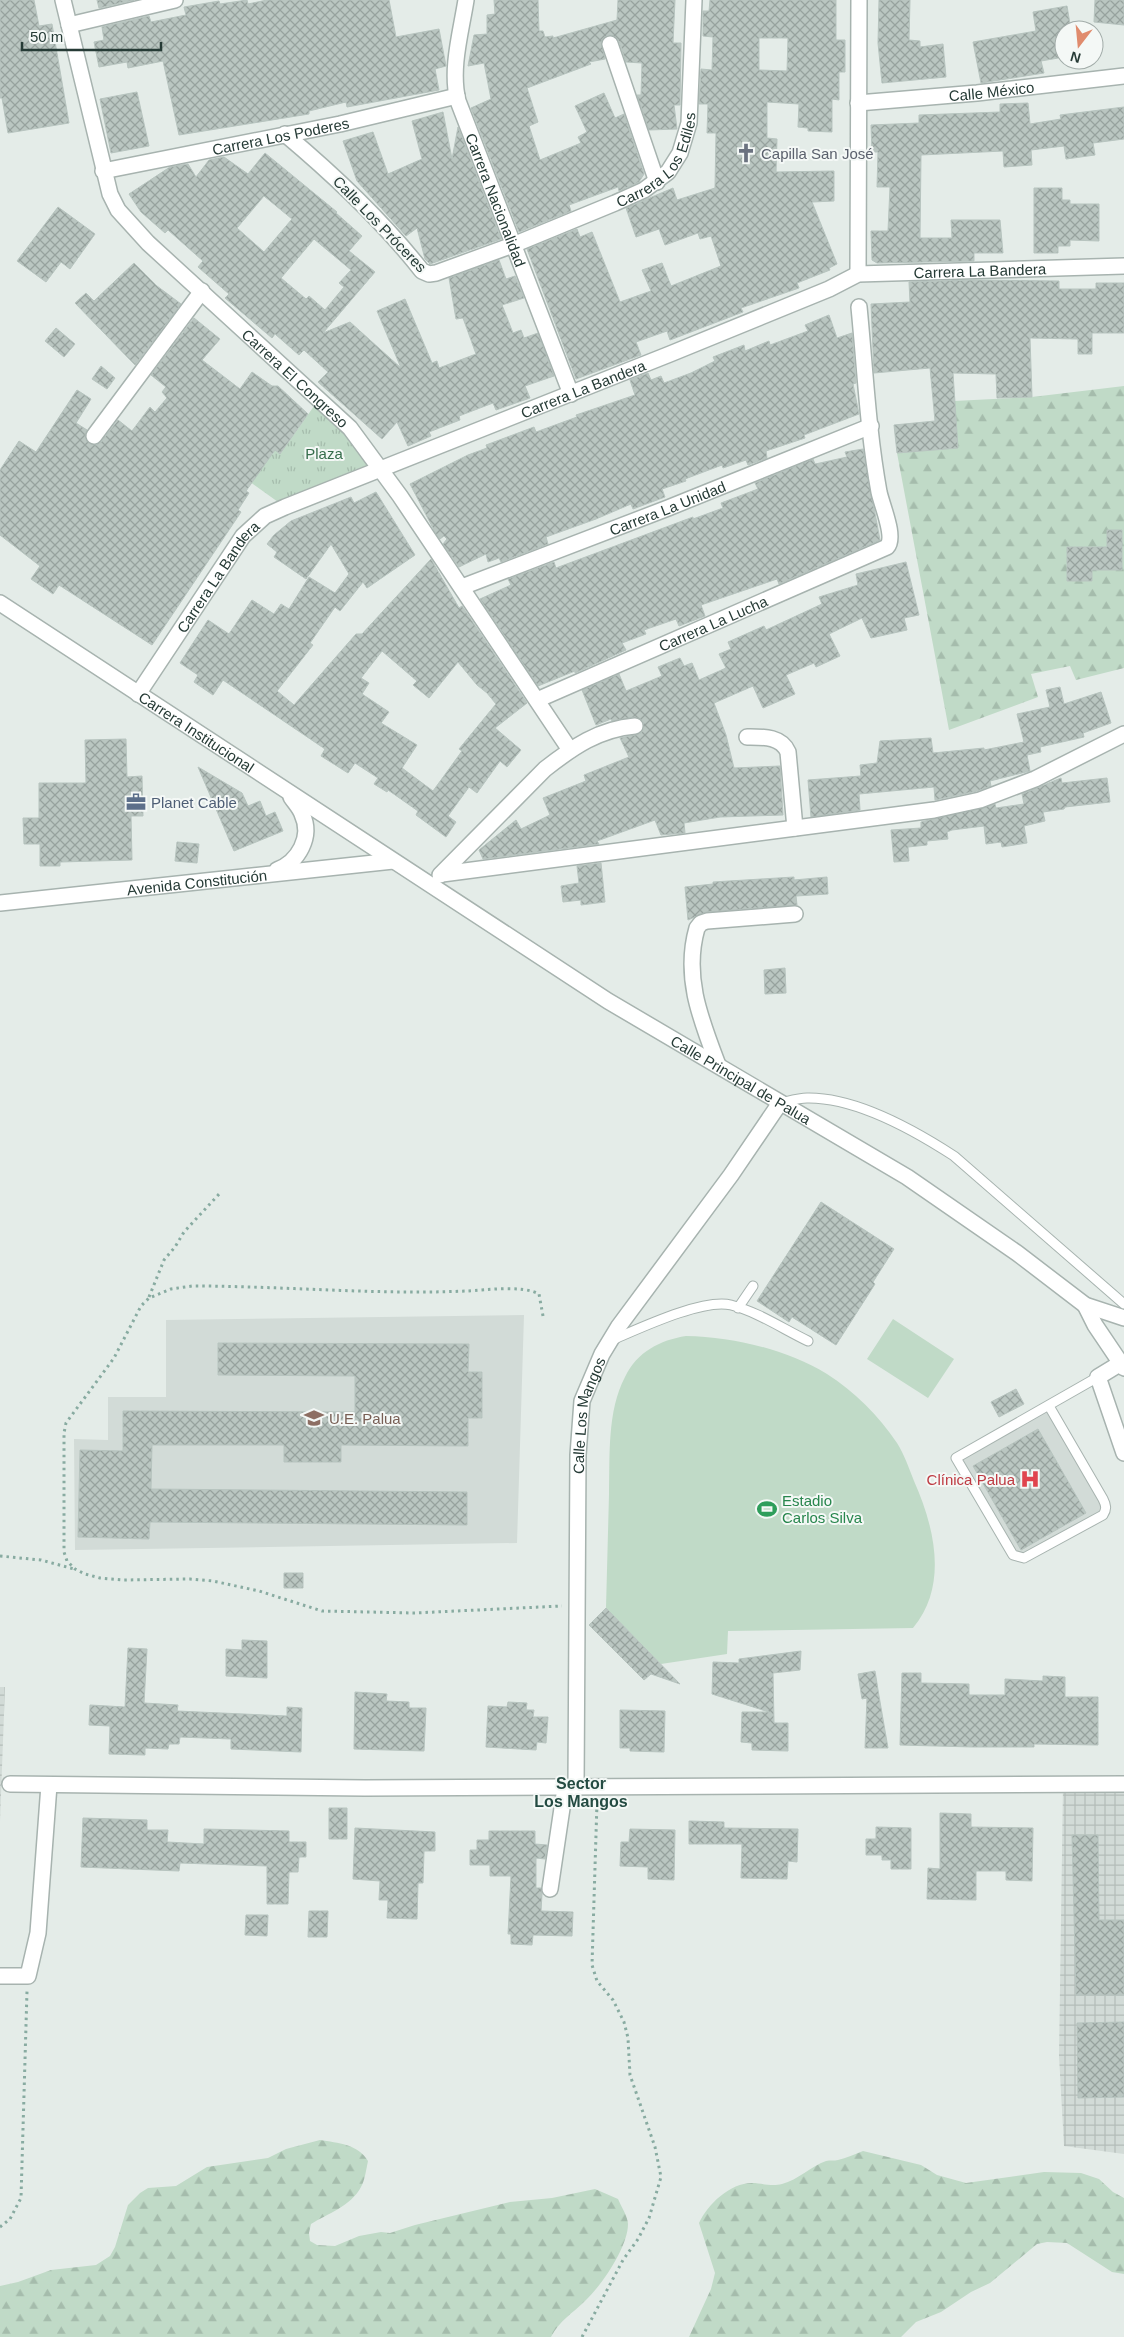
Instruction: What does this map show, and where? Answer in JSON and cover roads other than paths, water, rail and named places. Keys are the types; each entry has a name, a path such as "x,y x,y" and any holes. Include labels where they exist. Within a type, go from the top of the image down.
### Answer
{"street":[{"name":"Carrera El Congreso","path":"63,0 103,171 118,210 130,225 350,428 381,469 462,587 570,750"},
{"path":"69,26 176,0"},
{"name":"Carrera Nacionalidad","path":"466,0 455,81 457,96 571,394"},
{"name":"Carrera Los Ediles","path":"513,245 615,203 657,182 668,172 680,153 686,137 692,64 694,0"},
{"path":"858,274 859,0"},
{"path":"610,44 657,182"},
{"name":"Calle México","path":"858,103 977,94 1124,76"},
{"name":"Carrera Los Poderes","path":"103,171 340,124 457,96"},
{"name":"Calle Los Próceres","path":"286,134 363,205 426,274 436,273 513,245"},
{"name":"Carrera La Bandera","path":"138,694 225,561 254,524 285,507 571,394 829,289 858,274 1124,266"},
{"path":"94,436 202,291"},
{"path":"859,307 871,426"},
{"name":"Carrera La Lucha","path":"537,700 887,547 890,544 890,533 877,477 871,426"},
{"name":"Carrera La Unidad","path":"462,587 658,512 871,426"},
{"name":"Carrera Institucional","path":"0,604 393,860"},
{"path":"431,885 545,769 591,736 615,728 635,726"},
{"path":"442,874 934,810 980,800 1036,779 1124,734"},
{"path":"747,737 770,737 786,746 795,828"},
{"path":"267,874 285,867 294,861 304,842 306,829 303,815 288,792"},
{"name":"Avenida Constitución","path":"0,903 393,860"},
{"name":"Calle Principal de Palua","path":"393,860 625,1011 938,1197 1017,1253 1085,1305 1124,1318"},
{"path":"718,1065 698,1014 693,988 691,968 697,928 701,923 707,921 795,914"},
{"name":"Calle Los Mangos","path":"550,1889 570,1788 582,1401 609,1342 731,1175 780,1103"},
{"name":"Calle Principal de Palua","path":"1085,1305 1122,1366"},
{"path":"1122,1366 1098,1377 1124,1453"},
{"path":"10,1784 598,1788 1124,1784"},
{"path":"0,1976 28,1976 38,1933 49,1785"}],"lane":[{"path":"780,1103 807,1098 835,1102 864,1110 934,1143 954,1156 1124,1304"},
{"path":"738,1308 753,1286"},
{"path":"609,1342 682,1312 715,1304 730,1305 738,1308 808,1341"},
{"path":"1049,1406 1103,1499 1106,1506 1105,1511 1103,1515 1024,1558 1018,1558 1013,1555 956,1458 1098,1377"}],"place":[{"name":"Capilla San José","path":"746,153"},
{"name":"Planet Cable","path":"136,802"},
{"name":"U.E. Palua","path":"314,1418"},
{"name":"Clínica Palua","path":"1030,1479"},
{"name":"Estadio Carlos Silva","path":"767,1509"}],"district":[{"name":"Sector Los Mangos","path":"581,1792"}],"park label":[{"name":"Plaza","path":"324,453"}]}
